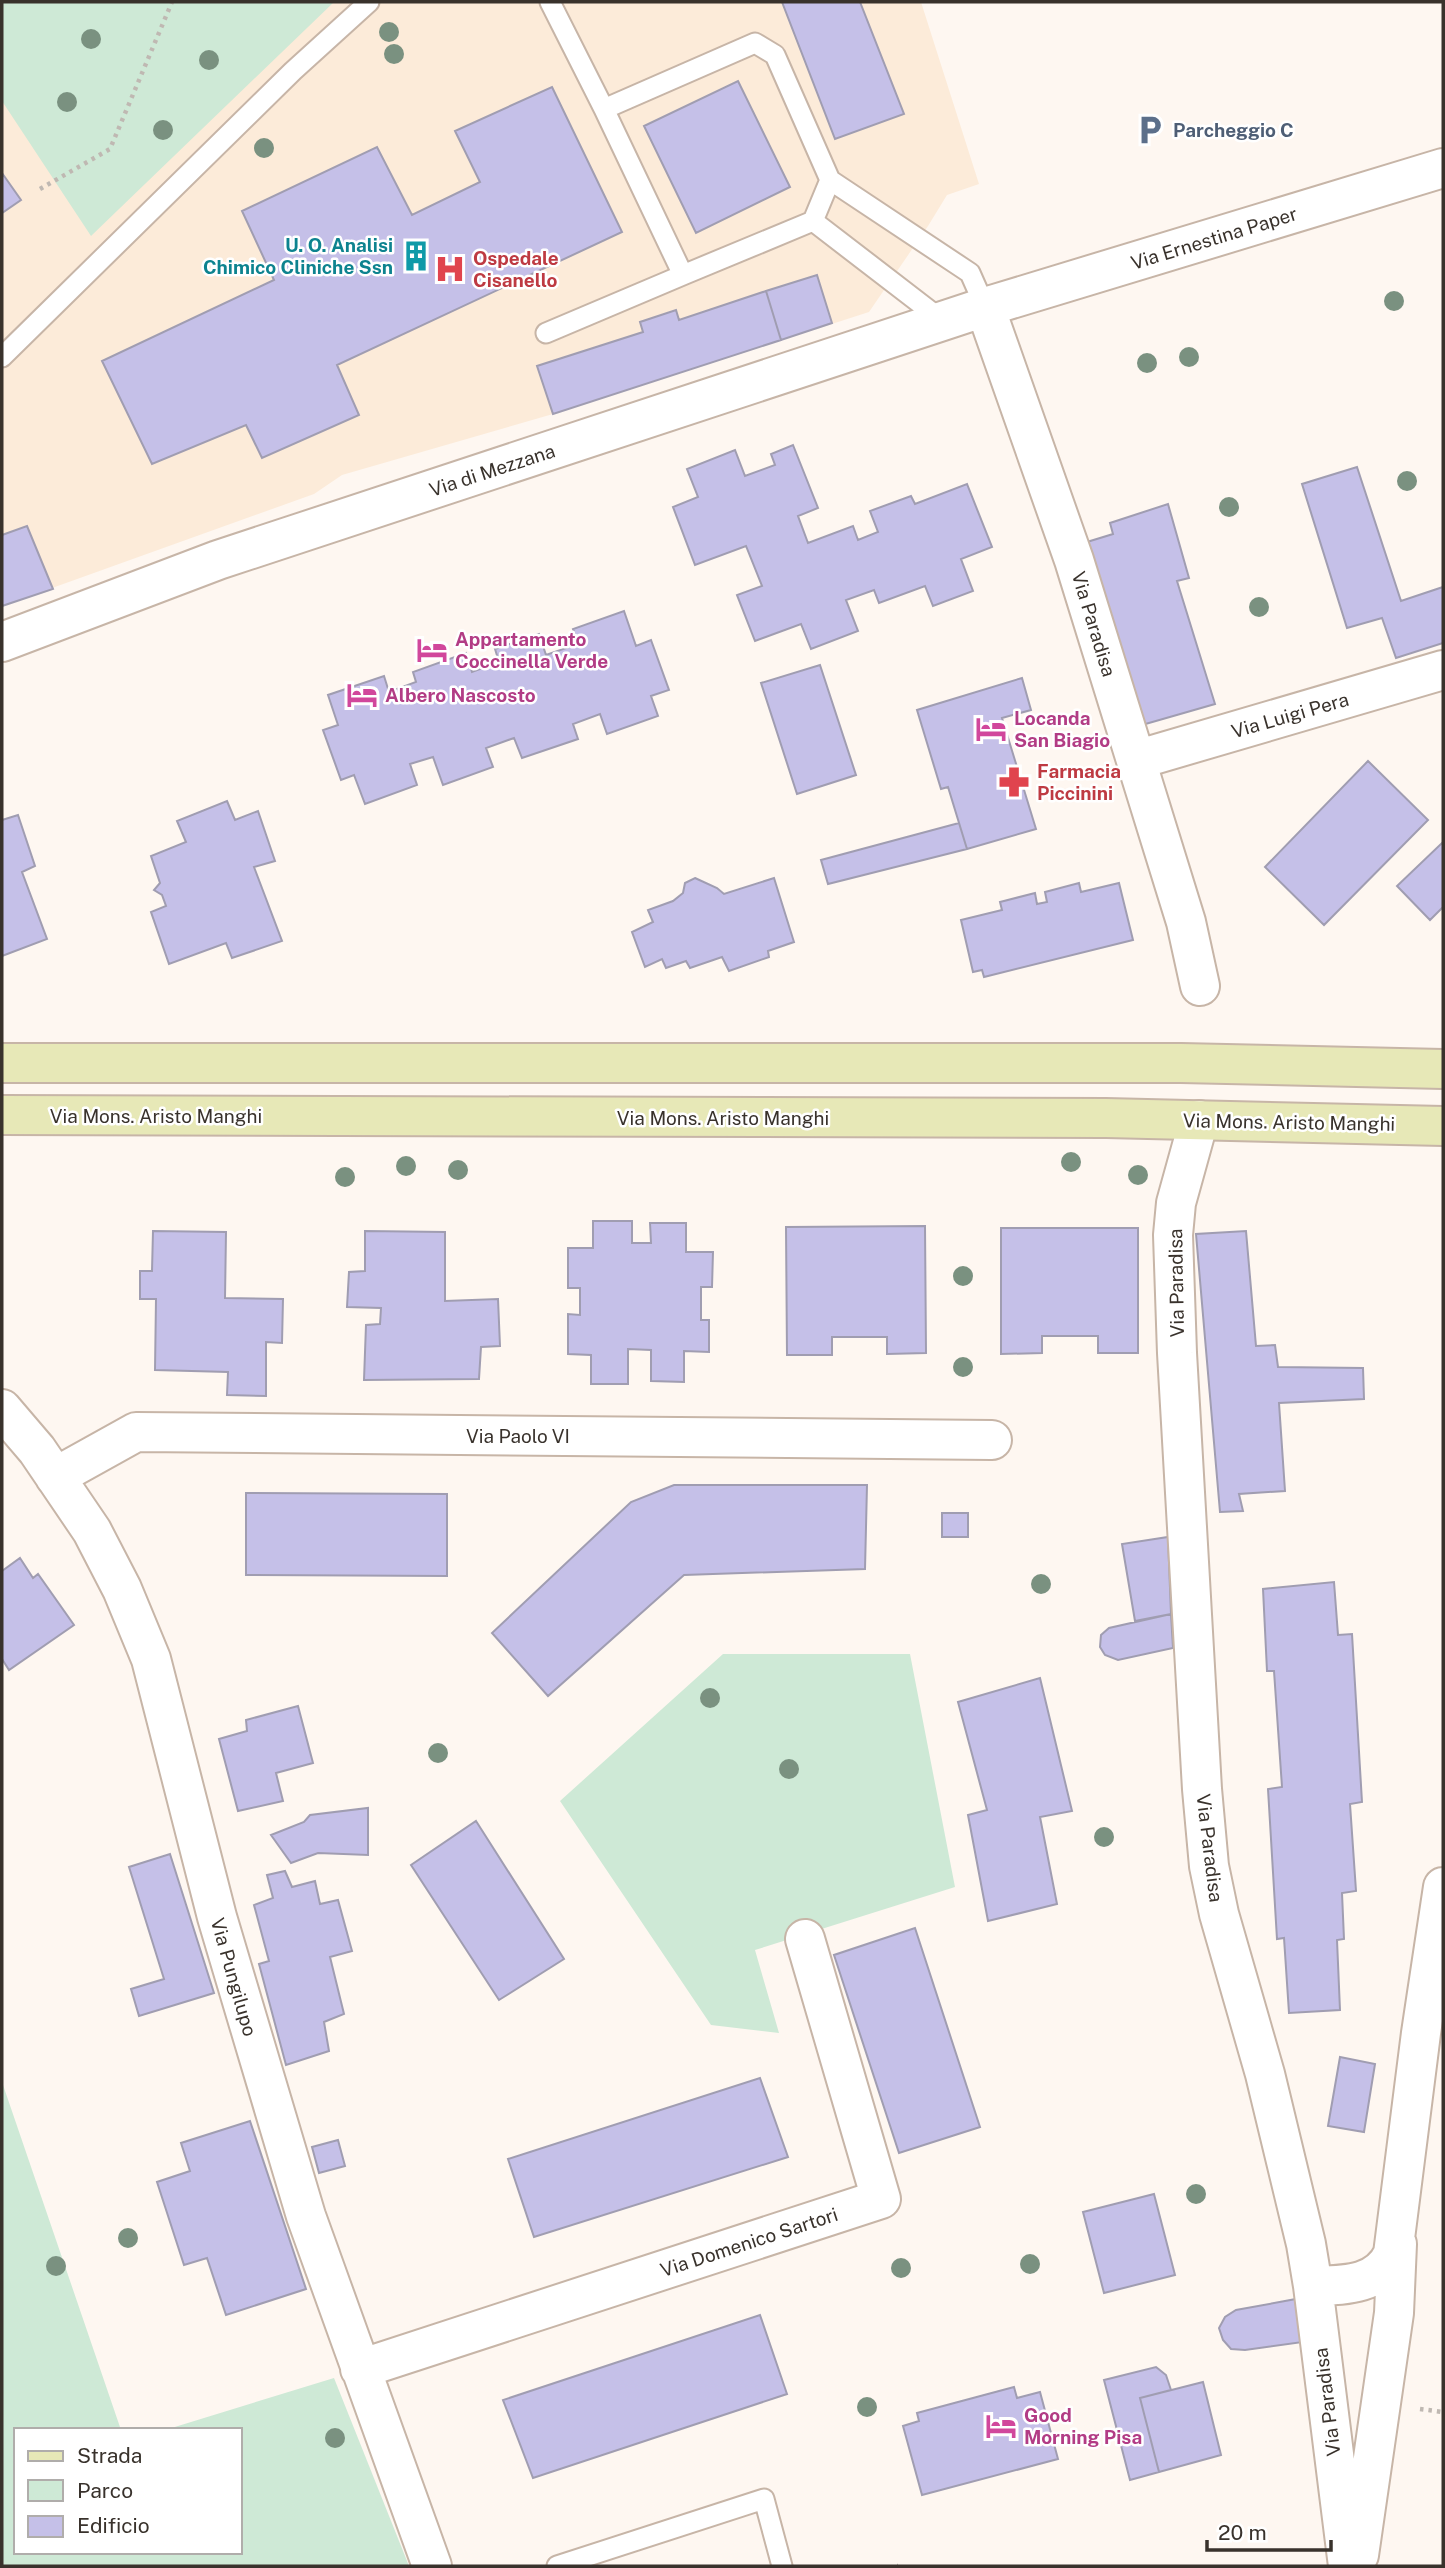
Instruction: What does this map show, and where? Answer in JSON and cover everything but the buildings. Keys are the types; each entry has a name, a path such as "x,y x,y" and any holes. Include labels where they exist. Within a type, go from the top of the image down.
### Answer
{"main road":[{"path":"2,1063 1119,1063 1443,1069"},
{"name":"Via Mons. Aristo Manghi","path":"2,1115 1106,1118 1443,1126"}],"street":[{"name":"Via Ernestina Paper","path":"985,307 1443,168"},
{"name":"Via di Mezzana","path":"2,642 218,560 985,307"},
{"name":"Via Paradisa","path":"985,307 1074,560 1186,922 1200,986"},
{"name":"Via Luigi Pera","path":"1136,760 1443,670"},
{"name":"Via Paradisa","path":"1199,1120 1176,1203 1173,1235 1177,1353 1209,1866 1219,1914 1265,2074 1306,2244 1348,2566"},
{"name":"Via Pungilupo","path":"2,1409 55,1477 92,1531 137,1622 151,1659 217,1917 306,2216 432,2566"},
{"name":"Via Paolo VI","path":"55,1477 136,1432 992,1440"},
{"path":"1313,2286 1359,2282 1379,2274 1388,2265 1393,2254 1443,1887"},
{"name":"Via Domenico Sartori","path":"360,2369 881,2199 805,1939"},
{"path":"1358,2566 1394,2313 1397,2231"}],"lane":[{"path":"2,357 283,81 369,2"},
{"path":"550,2 683,275"},
{"path":"604,109 755,43 775,55 830,180 970,273 985,307"},
{"path":"546,333 813,221 830,180"},
{"path":"813,221 943,321"},
{"path":"557,2566 764,2499 782,2566"}],"path":[{"path":"40,189 110,149 172,2"}],"shaded area":[{"name":"Ospedale Cisanello","path":"2,2 921,2 979,184 947,195 869,312 553,414 342,475 314,494 2,606"}],"green space":[{"path":"2,2 334,2 91,236 2,101"},
{"path":"723,1654 910,1654 955,1887 755,1950 779,2033 711,2025 560,1801"},
{"path":"2,2082 120,2428 14,2428 14,2554 242,2554 242,2428 172,2428 334,2378 409,2566 2,2566"}],"place":[{"name":"Parcheggio C","path":"1150,130"},
{"name":"U. O. Analisi Chimico Cliniche Ssn","path":"416,256"},
{"name":"Ospedale Cisanello","path":"450,269"},
{"name":"Appartamento Coccinella Verde","path":"432,650"},
{"name":"Albero Nascosto","path":"362,695"},
{"name":"Locanda San Biagio","path":"991,729"},
{"name":"Farmacia Piccinini","path":"1014,782"},
{"name":"Good Morning Pisa","path":"1001,2426"}]}
